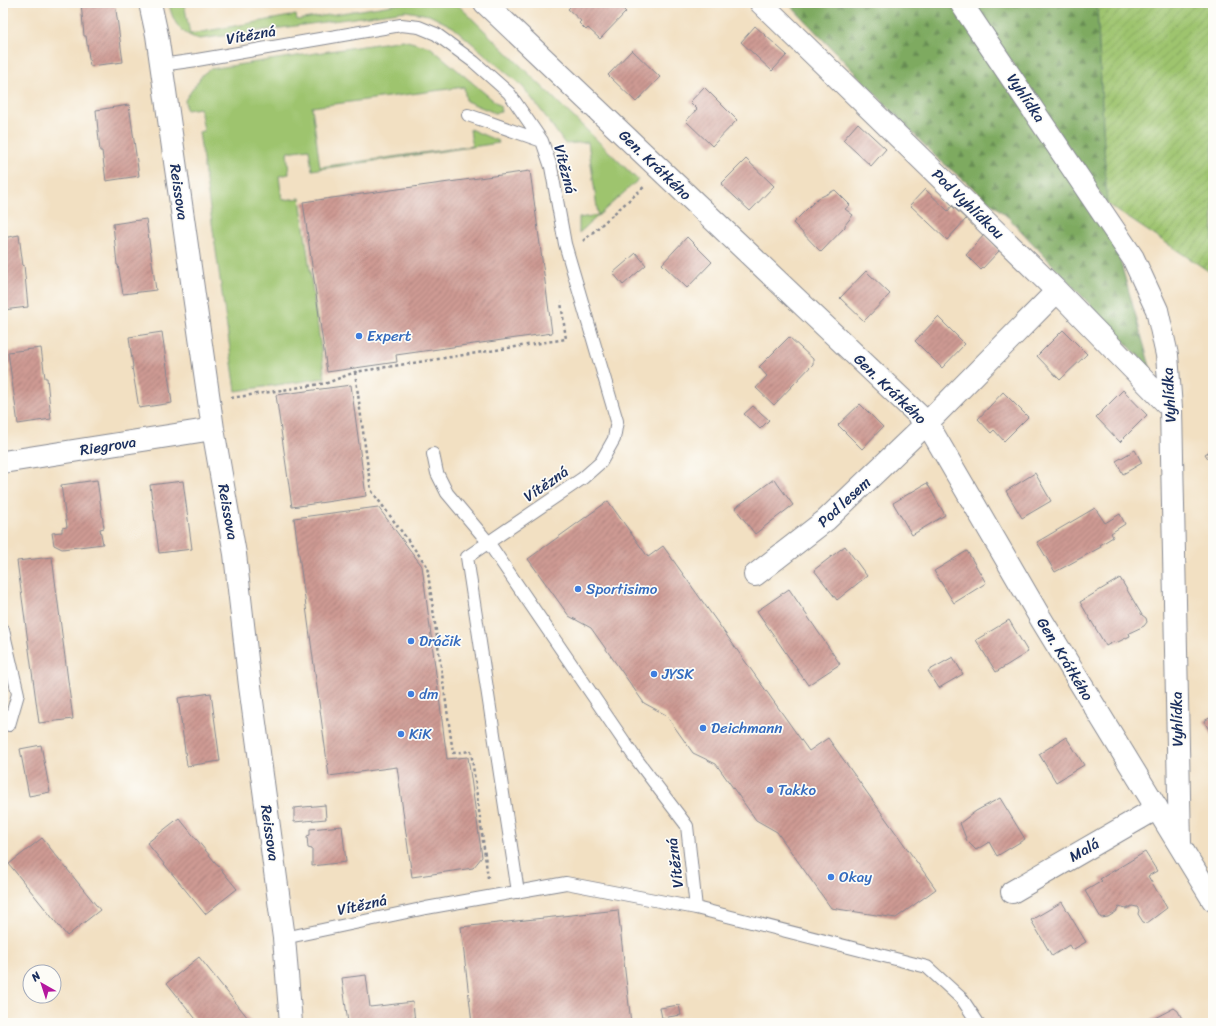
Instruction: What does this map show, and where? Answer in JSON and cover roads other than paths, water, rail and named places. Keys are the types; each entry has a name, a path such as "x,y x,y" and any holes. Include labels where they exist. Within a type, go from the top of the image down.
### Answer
{"street":[{"name":"Reissova","path":"150,3 161,65 213,429 235,554 250,686 284,938 292,1023"},
{"name":"Gen. Krátkého","path":"484,3 927,423 1041,619 1213,900"},
{"name":"Pod Vyhlídkou","path":"761,3 1057,291 1171,408"},
{"name":"Vyhlídka","path":"962,3 1133,258 1157,310 1167,355 1171,408 1180,846"},
{"name":"Pod lesem","path":"755,575 826,520 927,423 1057,291"},
{"name":"Riegrova","path":"3,462 213,429"},
{"name":"Malá","path":"1012,892 1157,808"}],"lane":[{"name":"Vítězná","path":"161,65 401,25 419,27 436,34 456,47 509,93 542,141 551,167 568,254 617,421 614,439 601,462 582,478 467,557 518,892"},
{"path":"468,116 542,141"},
{"name":"Vítězná","path":"433,454 437,473 447,493 488,542 634,756 687,826 696,908"},
{"path":"3,630 18,694 9,725"},
{"name":"Vítězná","path":"284,938 566,883 696,908 927,967 962,999 978,1023"}],"place":[{"name":"Expert","path":"359,336"},
{"name":"Sportisimo","path":"578,589"},
{"name":"Dráčik","path":"411,641"},
{"name":"JYSK","path":"654,674"},
{"name":"dm","path":"411,694"},
{"name":"Deichmann","path":"703,728"},
{"name":"KiK","path":"401,734"},
{"name":"Takko","path":"770,790"},
{"name":"Okay","path":"831,877"}]}
